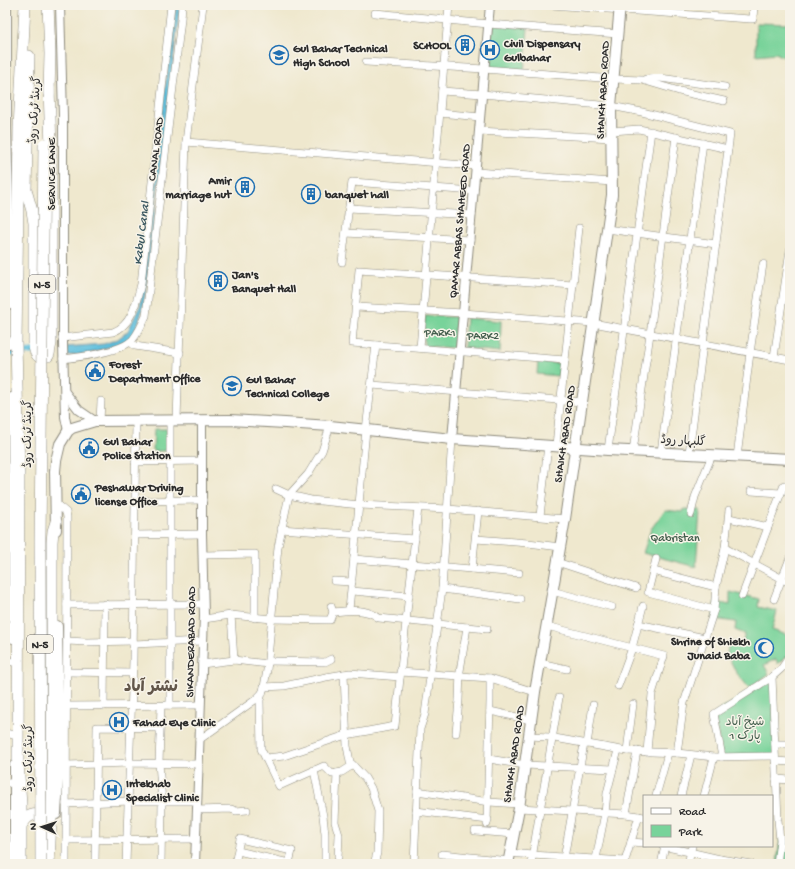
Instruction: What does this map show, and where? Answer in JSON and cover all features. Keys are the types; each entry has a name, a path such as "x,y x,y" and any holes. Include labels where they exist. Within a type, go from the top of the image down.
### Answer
{"highway":[{"name":"گرینڈ ٹرنک روڈ","path":"21,864 21,804 18,761 19,476 15,358 11,344 13,153 25,5"},
{"name":"گرینڈ ٹرنک روڈ","path":"41,864 40,494 44,144 49,88 55,54 48,5"},
{"path":"25,19 29,56 26,129 26,190 34,218 34,349 39,357 48,356 50,351 51,147 49,88"},
{"path":"48,864 51,803 52,542 56,522"},
{"path":"21,804 38,811 48,808 51,803"},
{"path":"21,826 27,817 32,815 46,816 50,821"}],"main road":[{"name":"SHAIKH ABAD ROAD","path":"509,859 519,806 535,692 565,519 612,195 611,106 620,8"},
{"name":"گلبہار روڈ","path":"68,431 75,426 97,421 244,421 330,426 452,439 608,450 790,459"},
{"path":"54,864 59,763 56,461 60,444 68,431"}],"street":[{"path":"6,5 6,133 13,153 7,218 11,344"},
{"name":"SERVICE LANE","path":"60,5 55,54 62,116 62,340 65,422 68,431"},
{"path":"62,340 107,333 121,329 128,321 136,302 141,284 171,5"},
{"name":"CANAL ROAD","path":"130,342 146,316 182,5"},
{"path":"170,705 170,462 180,353 186,142 203,5"},
{"path":"420,348 450,5"},
{"name":"QAMAR ABBAS SHAHEED ROAD","path":"452,439 490,5"},
{"path":"551,5 620,8 750,19 753,19 754,5"},
{"path":"376,13 488,24 618,34"},
{"path":"366,62 614,79 642,80 660,78 725,87"},
{"path":"642,80 679,91 724,101"},
{"path":"442,92 482,94 611,106 729,133 731,135 689,453"},
{"path":"440,113 480,117"},
{"path":"479,130 612,135 639,129 728,149"},
{"path":"608,450 651,132"},
{"path":"633,451 676,137"},
{"path":"186,142 435,163 476,169 612,182"},
{"path":"661,452 703,143"},
{"path":"342,262 352,182 474,191"},
{"path":"349,208 472,215"},
{"path":"540,516 561,400 579,228"},
{"path":"607,229 716,244"},
{"path":"346,233 470,240"},
{"path":"51,244 62,245"},
{"path":"774,357 790,250"},
{"path":"737,457 763,264"},
{"path":"565,360 352,342 359,270 573,285"},
{"path":"51,304 62,304"},
{"path":"356,307 463,313 593,323 790,360"},
{"path":"63,357 94,354 115,349 130,342 135,346 180,353"},
{"path":"349,610 352,591 366,430 376,345"},
{"path":"14,864 9,783 14,735 9,661 8,422 15,358"},
{"path":"372,385 582,402"},
{"path":"65,392 79,410 97,421 101,401"},
{"name":"SIKANDERABAD ROAD","path":"195,864 204,619 202,420"},
{"path":"126,864 134,604 136,421"},
{"path":"330,426 322,451 308,474 289,495 281,529 278,547 268,662 260,700 261,749 279,786 324,766 332,774 342,772 354,765"},
{"path":"414,864 420,729 425,714 442,589 452,439"},
{"path":"691,514 712,454"},
{"path":"135,462 202,461"},
{"path":"742,596 784,485 790,487"},
{"path":"276,489 289,495 311,500 360,505 478,511 565,519"},
{"path":"751,491 781,493"},
{"path":"135,501 203,500"},
{"path":"56,504 66,512 67,517 66,864"},
{"path":"266,758 284,756 346,735 395,726 418,508"},
{"path":"472,569 478,511"},
{"path":"677,753 684,703 714,610 716,587 725,548 729,514 768,527"},
{"path":"281,529 415,539"},
{"path":"135,535 202,534"},
{"path":"476,539 560,547"},
{"path":"725,548 790,583"},
{"path":"203,555 255,554 255,618"},
{"path":"774,599 790,558"},
{"path":"354,559 519,573"},
{"path":"656,559 648,592 714,610"},
{"path":"557,562 636,588"},
{"path":"653,571 716,587"},
{"path":"334,581 352,582"},
{"path":"442,589 520,599"},
{"path":"352,591 409,596"},
{"path":"552,591 612,607"},
{"path":"67,604 203,604"},
{"path":"104,706 105,604"},
{"path":"618,686 632,648 643,606"},
{"path":"204,619 231,615 272,619 330,620 332,609 365,612 379,618 487,629"},
{"path":"231,615 234,660"},
{"path":"638,624 705,638"},
{"path":"547,626 664,656 652,694 647,752"},
{"path":"456,733 460,671 467,627"},
{"path":"67,641 203,641"},
{"path":"722,757 714,714 772,677 790,656"},
{"path":"202,664 234,660 268,662 325,662 331,659"},
{"path":"540,663 566,670"},
{"path":"67,672 132,673"},
{"path":"199,740 255,700 263,690 350,673 431,674 490,678 535,692"},
{"path":"344,674 348,754 350,762 354,765 371,788 378,811 377,853 374,864"},
{"path":"772,677 780,840 777,864"},
{"path":"416,811 488,822 490,678"},
{"path":"531,864 559,698"},
{"path":"627,751 633,704"},
{"path":"67,706 200,705"},
{"path":"563,860 593,705"},
{"path":"161,706 159,763 162,802 161,864"},
{"path":"490,711 531,720"},
{"path":"95,864 97,727 160,728"},
{"path":"5,733 14,735"},
{"path":"529,736 552,738 637,752 775,759 790,762"},
{"path":"775,744 790,744"},
{"path":"596,862 607,793 618,750"},
{"path":"626,814 637,752"},
{"path":"656,795 668,753"},
{"path":"681,795 691,755"},
{"path":"704,795 714,757"},
{"path":"489,759 525,765 613,769"},
{"path":"67,765 130,763 198,764"},
{"path":"314,770 323,816 325,834 325,864"},
{"path":"337,773 335,822 339,835 338,857"},
{"path":"776,779 790,780"},
{"path":"417,791 540,809 642,816 625,861 596,862 563,860 532,855 509,859 442,854"},
{"path":"66,804 129,801 197,801"},
{"path":"196,810 246,810"},
{"path":"475,831 514,834"},
{"path":"66,840 196,838"},
{"path":"235,864 240,839 292,851 289,863 238,851"},
{"path":"631,842 643,844"},
{"path":"661,864 667,847"},
{"path":"675,847 692,849 720,861 751,864"},
{"path":"688,864 692,849"}],"green space":[{"path":"756,23 790,24 790,104 786,103 787,59 776,53 756,55"},
{"path":"492,25 528,28 524,72 489,68"},
{"name":"PARK1","path":"425,316 456,317 454,348 424,346"},
{"name":"PARK2","path":"466,318 501,321 500,352 464,348"},
{"path":"538,361 560,364 558,376 537,374"},
{"path":"154,429 167,429 166,451 153,451"},
{"name":"Qabristan","path":"684,509 700,510 696,567 643,553 651,529 665,510 683,512"},
{"path":"730,592 759,599 758,607 777,611 772,630 790,636 790,656 785,657 778,664 776,659 764,665 769,674 749,688 736,672 727,654 729,641 742,644 745,634 735,630 736,622 713,619 715,602 730,605"},
{"name":"شیخ آباد پارک 1","path":"772,677 775,756 722,757 714,714"},
{"path":"780,840 790,840 790,864 777,864"}],"water":[{"path":"176,5 180,5 144,302 137,327 129,340 91,353 65,356 65,347 104,344 118,339 128,331 140,306 163,102"}],"waterway":[{"name":"Kabul Canal","path":"5,354 37,351"}],"place":[{"name":"SCHOOL","path":"465,45"},
{"name":"Civil Dispensary Gulbahar","path":"490,50"},
{"name":"Gul Bahar Technical High School","path":"279,55"},
{"name":"Amir marriage hut","path":"245,187"},
{"name":"banquet hall","path":"311,194"},
{"name":"Jan's Banquet Hall","path":"218,281"},
{"name":"Forest Department Office","path":"95,371"},
{"name":"Gul Bahar Technical College","path":"232,386"},
{"name":"Gul Bahar Police Station","path":"89,448"},
{"name":"Peshawar Driving license Office","path":"81,494"},
{"name":"Shrine of Shiekh Junaid Baba","path":"764,648"},
{"name":"Fahad Eye Clinic","path":"119,722"},
{"name":"Intekhab Specialist Clinic","path":"112,790"}],"district":[{"name":"نشتر آباد","path":"151,685"}]}
